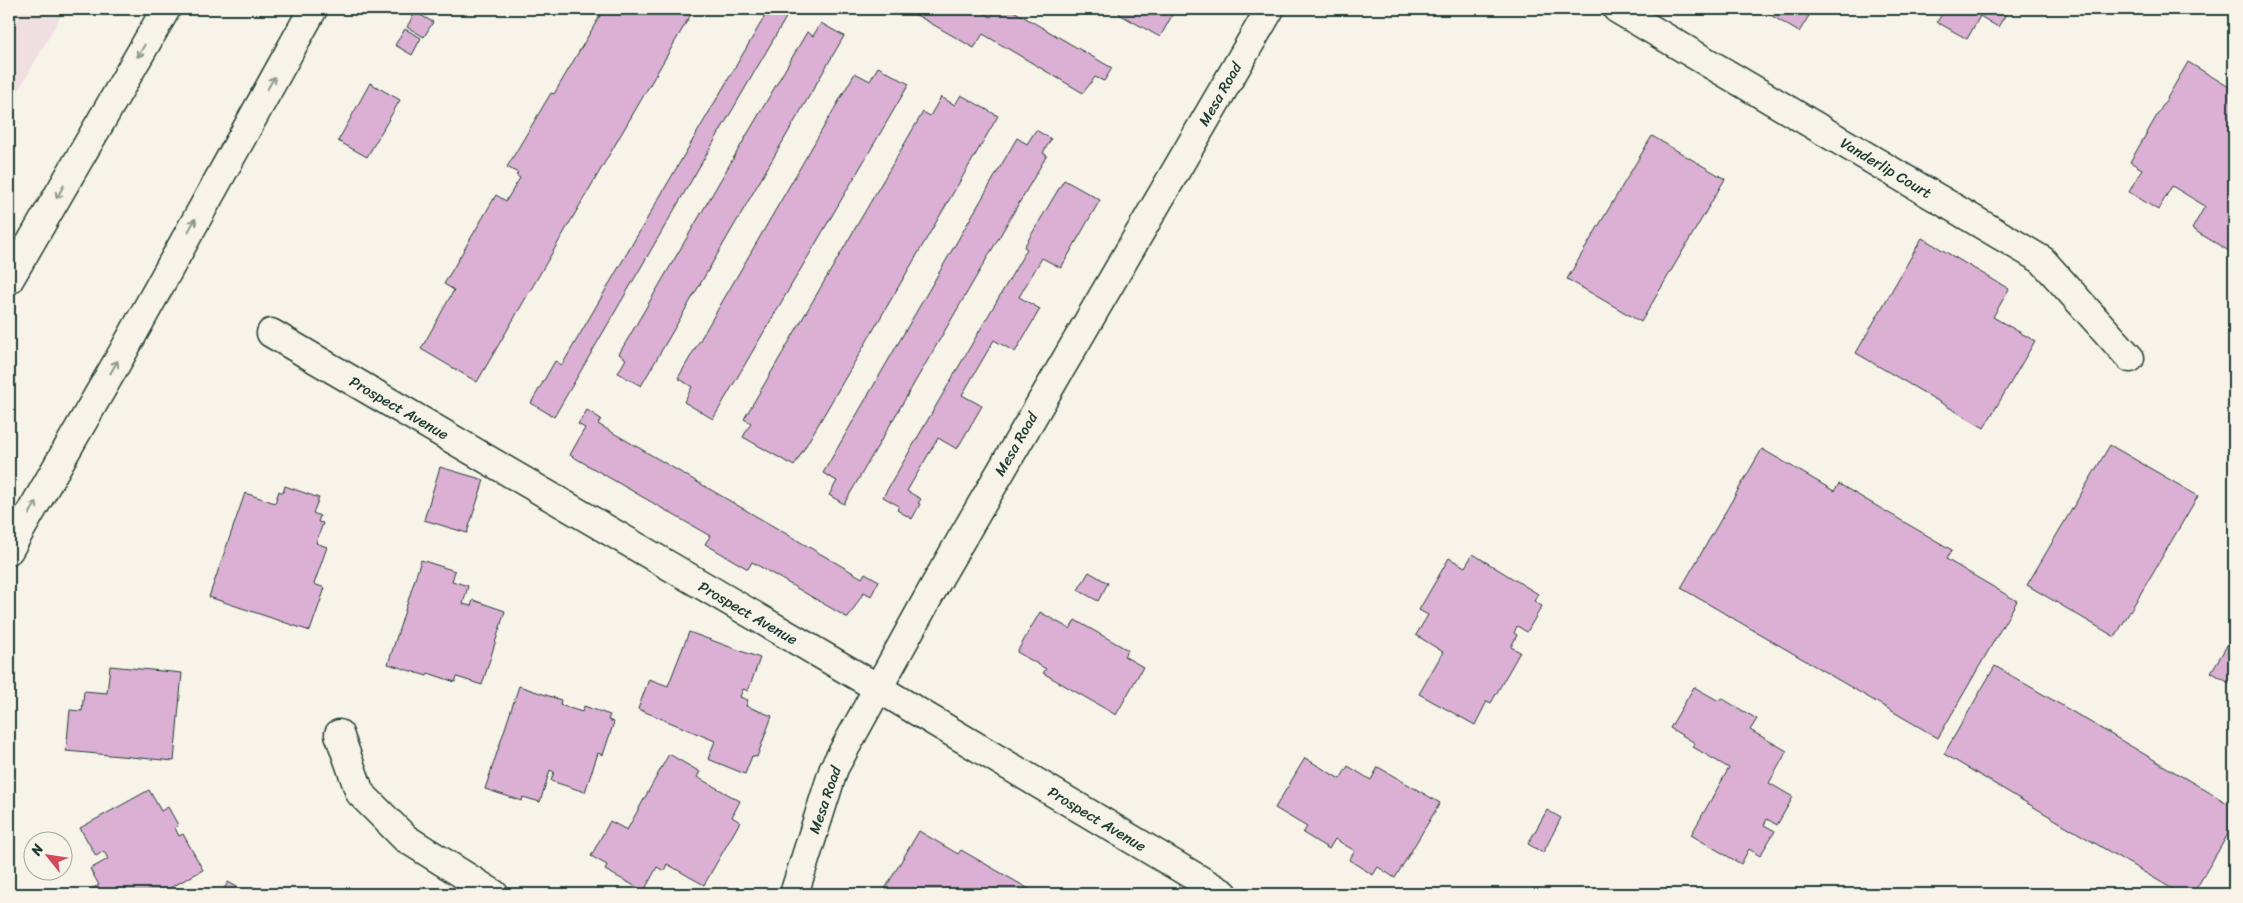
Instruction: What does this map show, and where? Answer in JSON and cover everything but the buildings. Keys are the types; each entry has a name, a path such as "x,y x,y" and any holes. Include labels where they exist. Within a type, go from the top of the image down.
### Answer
{"main road":[{"path":"9,280 166,9"},
{"path":"9,550 124,352 313,9"},
{"name":"Mesa Road","path":"794,894 834,768 940,576 1270,9"},
{"name":"Vanderlip Court","path":"1618,9 2042,260 2130,358"},
{"name":"Prospect Avenue","path":"271,334 878,688 1224,894"},
{"path":"339,734 360,793 405,838 494,894"}],"shaded area":[{"path":"9,9 65,9 9,107"}]}
